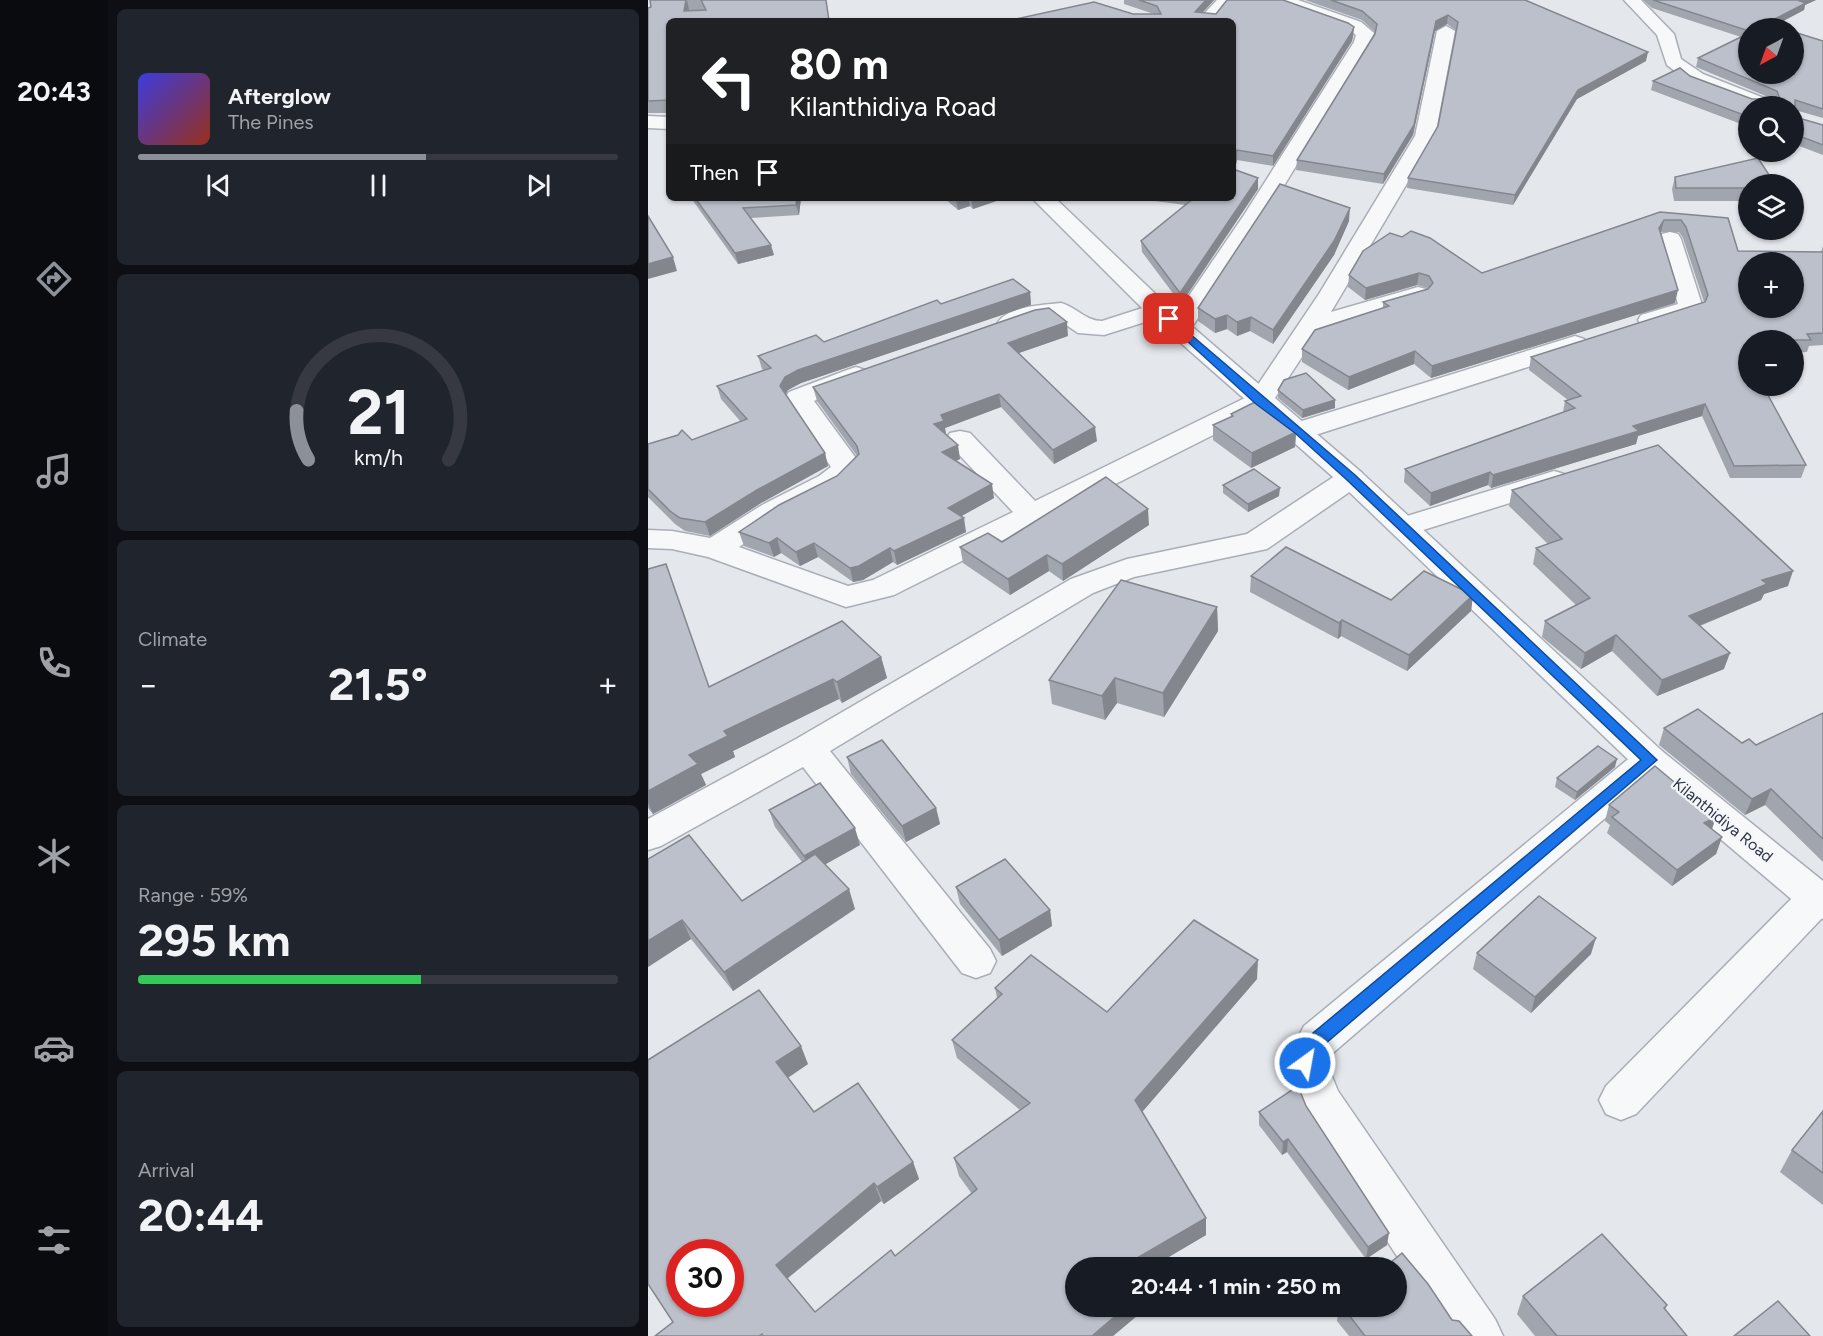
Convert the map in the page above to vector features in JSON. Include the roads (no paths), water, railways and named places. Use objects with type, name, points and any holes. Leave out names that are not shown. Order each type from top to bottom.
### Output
[{"type":"street","points":[[1209,18],[1226,0]]},
{"type":"street","points":[[988,329],[1032,314],[1061,310],[1087,328],[1104,328],[1169,319],[1256,215],[1363,42],[1365,33],[1355,26],[1282,0]]},
{"type":"street","points":[[1632,0],[1665,34],[1673,61],[1696,78],[1742,96]]},
{"type":"street","points":[[648,539],[672,540],[715,549],[846,597],[883,588],[1260,402],[1425,136],[1446,31]]},
{"type":"street","points":[[648,122],[666,123]]},
{"type":"street","name":"Kilanthidiya Road","points":[[1051,202],[1169,319],[1260,402],[1299,431],[1351,478],[1650,760],[1820,900]]},
{"type":"street","points":[[1299,431],[1691,308],[1670,239]]},
{"type":"street","points":[[1309,326],[1418,294]]},
{"type":"street","points":[[715,549],[772,511],[829,482],[846,469],[844,461],[798,398],[811,391],[877,368]]},
{"type":"street","points":[[960,439],[1031,514]]},
{"type":"street","points":[[1404,527],[1576,473]]},
{"type":"street","points":[[648,836],[808,748],[1082,586],[1127,569],[1256,542],[1351,478]]},
{"type":"street","points":[[808,748],[976,962]]},
{"type":"street","points":[[1478,1336],[1322,1104],[1305,1063],[1319,1039],[1650,760]]},
{"type":"street","points":[[1621,1100],[1820,900]]}]
